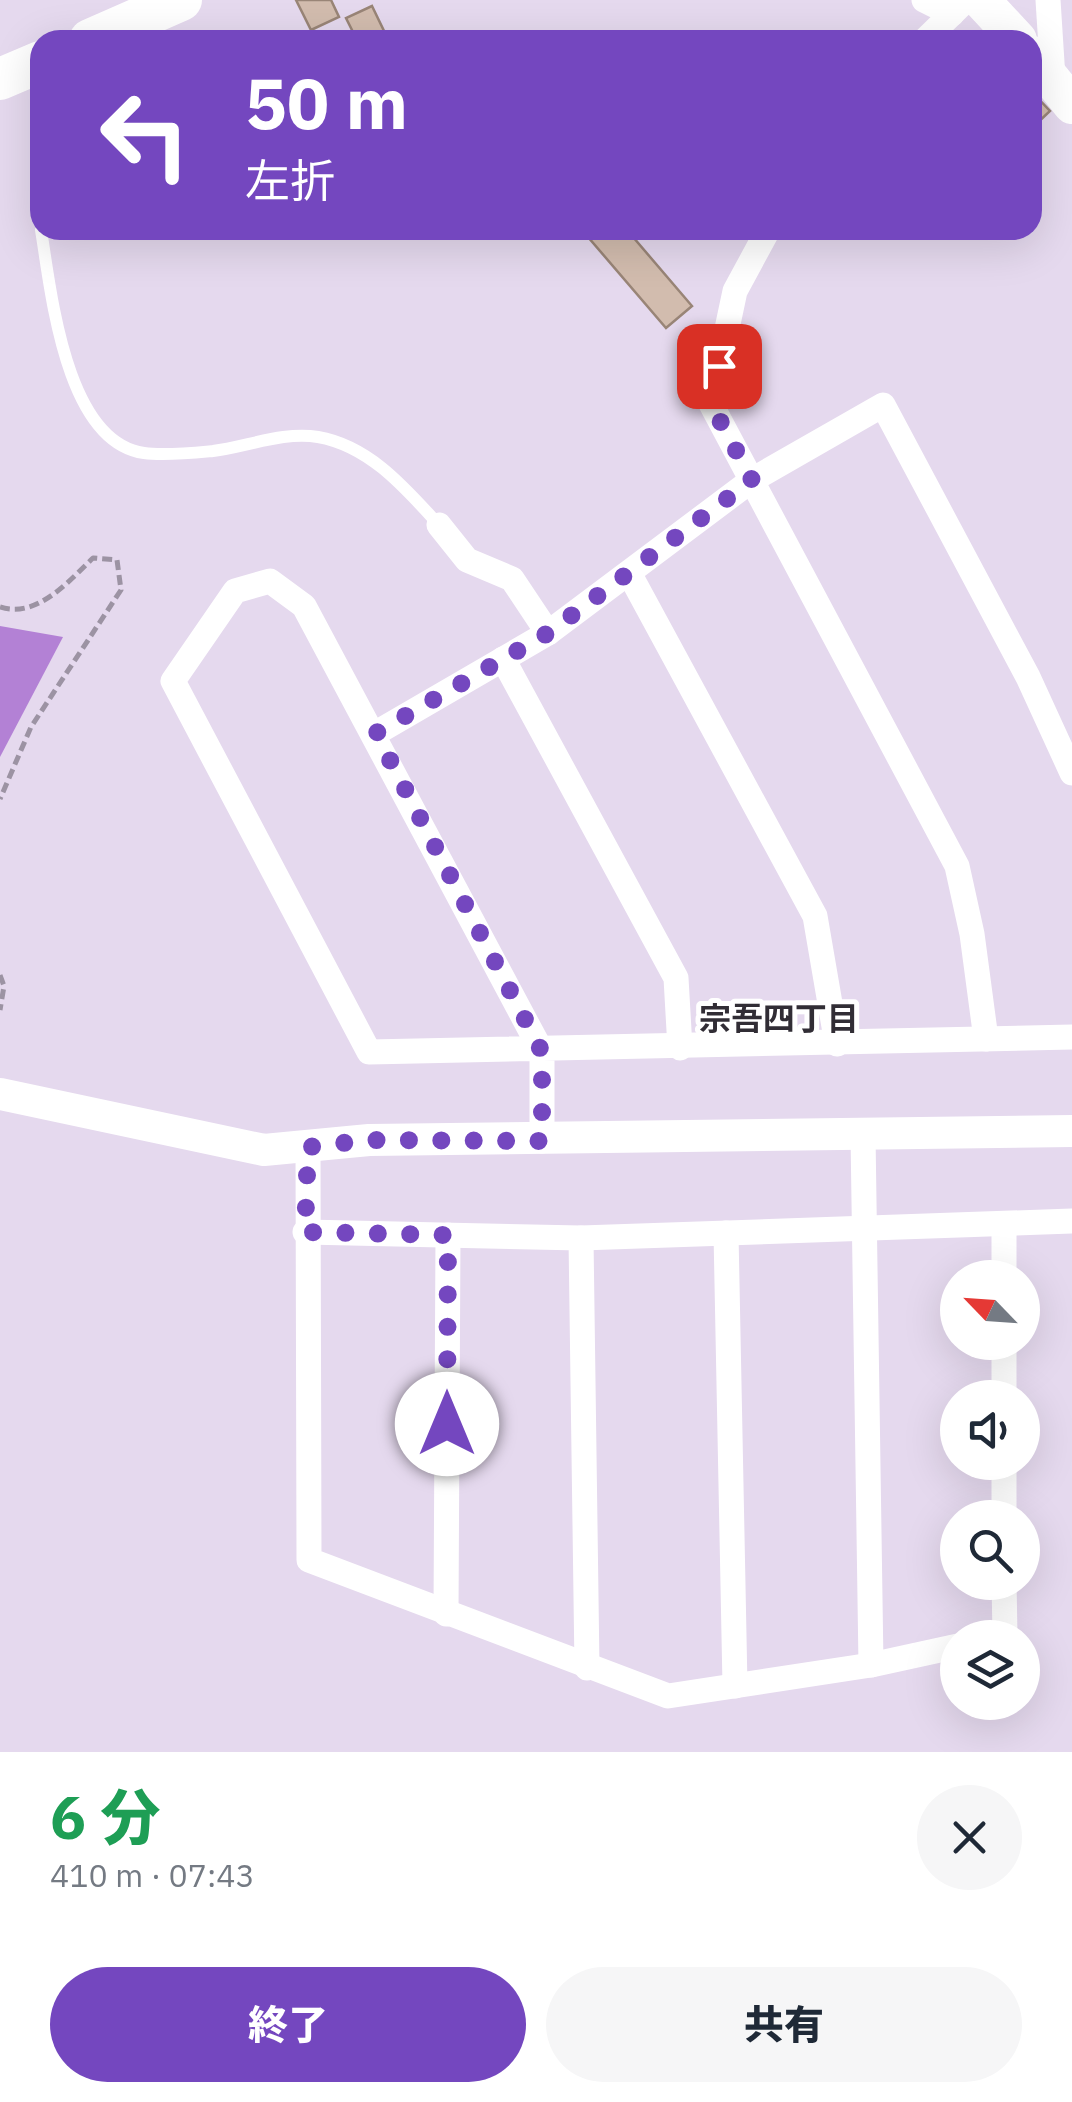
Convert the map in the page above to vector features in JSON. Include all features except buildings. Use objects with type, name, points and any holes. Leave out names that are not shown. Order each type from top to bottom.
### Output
[{"type":"highway","points":[[113,30],[181,0]]},
{"type":"main road","points":[[966,5],[1003,30]]},
{"type":"street","points":[[924,0],[966,5]]},
{"type":"street","points":[[1048,0],[1052,79]]},
{"type":"street","points":[[936,30],[966,5]]},
{"type":"street","points":[[762,240],[735,290],[711,404],[957,866],[972,934],[986,1039]]},
{"type":"street","points":[[376,733],[548,633],[752,480],[883,406],[1028,678],[1072,773]]},
{"type":"street","points":[[440,525],[467,560],[512,579],[548,633]]},
{"type":"street","points":[[629,573],[815,916],[837,1044]]},
{"type":"street","points":[[542,1141],[542,1052],[376,733],[304,606],[270,581],[235,591],[173,681],[369,1052],[542,1052],[1072,1038]]},
{"type":"street","points":[[503,659],[676,978],[680,1048]]},
{"type":"street","points":[[0,1094],[264,1150],[369,1140],[542,1141],[1072,1131]]},
{"type":"street","points":[[863,1135],[871,1666]]},
{"type":"street","points":[[308,1147],[305,1232],[309,1560],[668,1696],[871,1666],[940,1650]]},
{"type":"street","points":[[305,1232],[581,1238],[1072,1221]]},
{"type":"street","points":[[1004,1224],[1004,1260]]},
{"type":"street","points":[[726,1233],[735,1686]]},
{"type":"street","points":[[446,1614],[448,1235]]},
{"type":"street","points":[[581,1238],[587,1668]]},
{"type":"lane","points":[[43,240],[70,372],[94,421],[111,436],[145,454],[209,451],[303,435],[321,437],[368,457],[400,482],[440,525]]},
{"type":"path","points":[[0,606],[9,610],[50,599],[92,558],[117,560],[121,590],[31,727],[0,799]]},
{"type":"path","points":[[0,975],[4,986],[0,1010]]},
{"type":"shaded area","points":[[0,626],[63,637],[0,757]]},
{"type":"district","name":"宗吾四丁目","points":[[779,1018]]},
{"type":"route","points":[[447,1424],[448,1235],[305,1232],[308,1147],[369,1140],[542,1141],[542,1052],[376,733],[548,633],[752,480],[720,428],[711,404],[719,366]]}]
